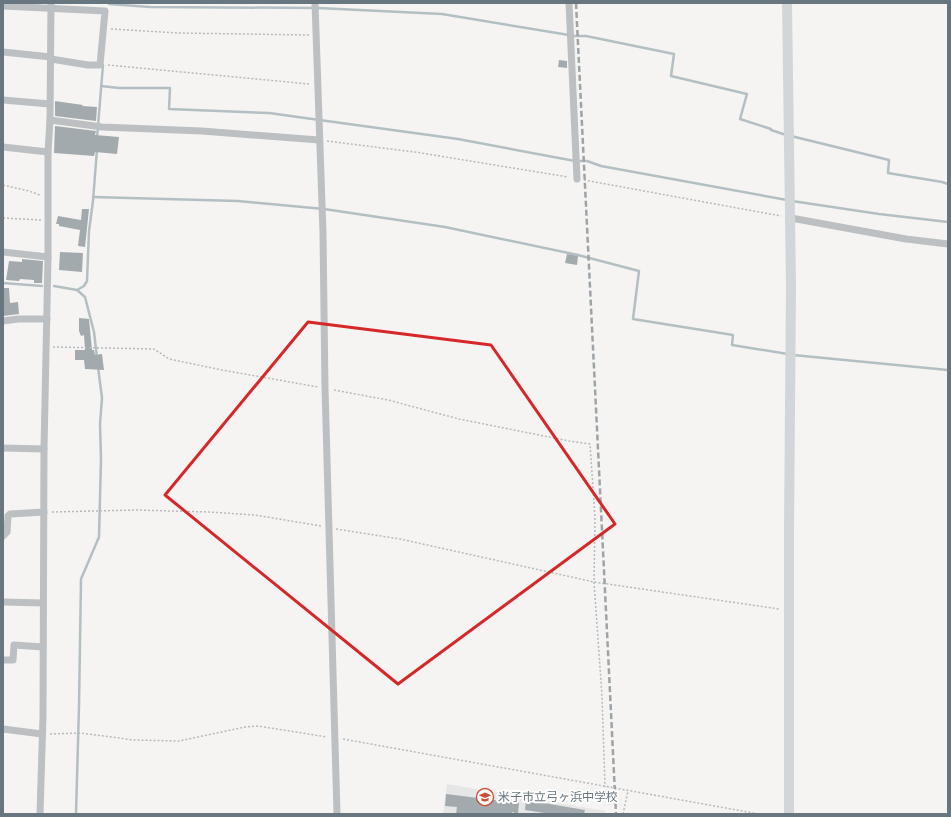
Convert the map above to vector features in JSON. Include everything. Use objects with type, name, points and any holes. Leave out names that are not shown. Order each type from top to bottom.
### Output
[{"type":"street","points":[[315,3],[323,232],[325,388],[337,814]]},
{"type":"street","points":[[569,3],[577,179]]},
{"type":"street","points":[[787,3],[791,218],[789,814]]},
{"type":"street","points":[[3,6],[51,6],[105,11],[100,65],[88,65],[3,52]]},
{"type":"street","points":[[40,814],[51,6]]},
{"type":"street","points":[[3,100],[50,104]]},
{"type":"street","points":[[50,120],[109,127],[319,140]]},
{"type":"street","points":[[3,147],[48,152]]},
{"type":"street","points":[[791,218],[906,239],[948,244]]},
{"type":"street","points":[[3,252],[48,257]]},
{"type":"street","points":[[3,321],[47,319]]},
{"type":"street","points":[[3,448],[44,449]]},
{"type":"street","points":[[3,536],[7,532],[8,516],[10,514],[44,512]]},
{"type":"street","points":[[3,602],[43,603]]},
{"type":"street","points":[[3,660],[13,660],[14,645],[43,647]]},
{"type":"street","points":[[3,729],[42,734]]},
{"type":"path","points":[[103,28],[178,33],[316,35]]},
{"type":"path","points":[[100,65],[317,84]]},
{"type":"path","points":[[319,140],[415,152],[577,179],[791,218]]},
{"type":"path","points":[[3,185],[29,191],[48,198]]},
{"type":"path","points":[[3,218],[48,220]]},
{"type":"path","points":[[46,346],[154,349],[169,359],[388,400],[459,419],[590,444],[595,518],[594,582],[602,696],[605,787]]},
{"type":"path","points":[[44,512],[136,510],[255,515],[400,539],[594,582],[789,611]]},
{"type":"path","points":[[42,734],[81,733],[134,740],[179,741],[245,727],[258,726],[336,738],[759,814]]},
{"type":"path","points":[[623,814],[628,791]]},
{"type":"highlighted area","points":[[308,322],[491,345],[615,524],[398,684],[165,495]]},
{"type":"shaded area","name":"米子市立弓ヶ浜中学校","points":[[447,784],[605,811],[605,814],[443,814]]},
{"type":"building","points":[[559,60],[567,61],[567,68],[558,67]]},
{"type":"building","points":[[55,101],[97,107],[96,121],[55,116]]},
{"type":"building","points":[[55,126],[96,131],[95,135],[119,137],[117,154],[95,152],[94,156],[54,153]]},
{"type":"building","points":[[82,209],[89,209],[85,247],[78,246],[80,230],[59,226],[59,224],[56,224],[58,216],[81,220]]},
{"type":"building","points":[[60,252],[83,253],[82,272],[59,270]]},
{"type":"building","points":[[567,254],[578,256],[577,265],[565,263]]},
{"type":"building","points":[[22,259],[43,261],[42,283],[34,283],[34,280],[6,280],[9,261],[22,262]]},
{"type":"building","points":[[3,288],[9,288],[10,303],[18,302],[19,314],[3,316]]},
{"type":"building","points":[[79,318],[89,319],[92,350],[94,350],[95,355],[102,354],[104,370],[85,369],[84,360],[75,360],[75,350],[85,350],[84,335],[81,336],[79,331]]},
{"type":"building","points":[[446,794],[519,803],[518,814],[512,812],[512,814],[456,814],[457,807],[445,806]]},
{"type":"building","points":[[526,800],[585,810],[584,814],[551,814],[525,810]]},
{"type":"waterway","points":[[109,4],[150,7],[318,8],[442,14],[575,36],[586,36],[674,54],[671,76],[747,94],[740,119],[786,135]]},
{"type":"waterway","points":[[97,138],[103,65]]},
{"type":"waterway","points":[[101,86],[119,88],[170,88],[169,109],[269,113],[458,139],[575,161],[587,161],[601,166],[787,200]]},
{"type":"waterway","points":[[791,136],[889,160],[888,173],[948,184]]},
{"type":"waterway","points":[[77,290],[84,286],[87,281],[89,231],[97,149]]},
{"type":"waterway","points":[[93,197],[238,201],[324,209],[445,227],[578,255],[639,271],[633,319],[733,335],[732,345],[788,354]]},
{"type":"waterway","points":[[792,201],[879,214],[948,222]]},
{"type":"waterway","points":[[3,283],[42,286]]},
{"type":"waterway","points":[[54,286],[77,290],[85,297],[94,332],[97,358]]},
{"type":"waterway","points":[[793,355],[948,370]]},
{"type":"waterway","points":[[76,814],[81,579],[99,537],[101,459],[100,424],[102,398],[98,367]]},
{"type":"railway","points":[[576,3],[616,814]]},
{"type":"place","name":"米子市立弓ヶ浜中学校","points":[[485,797]]}]
